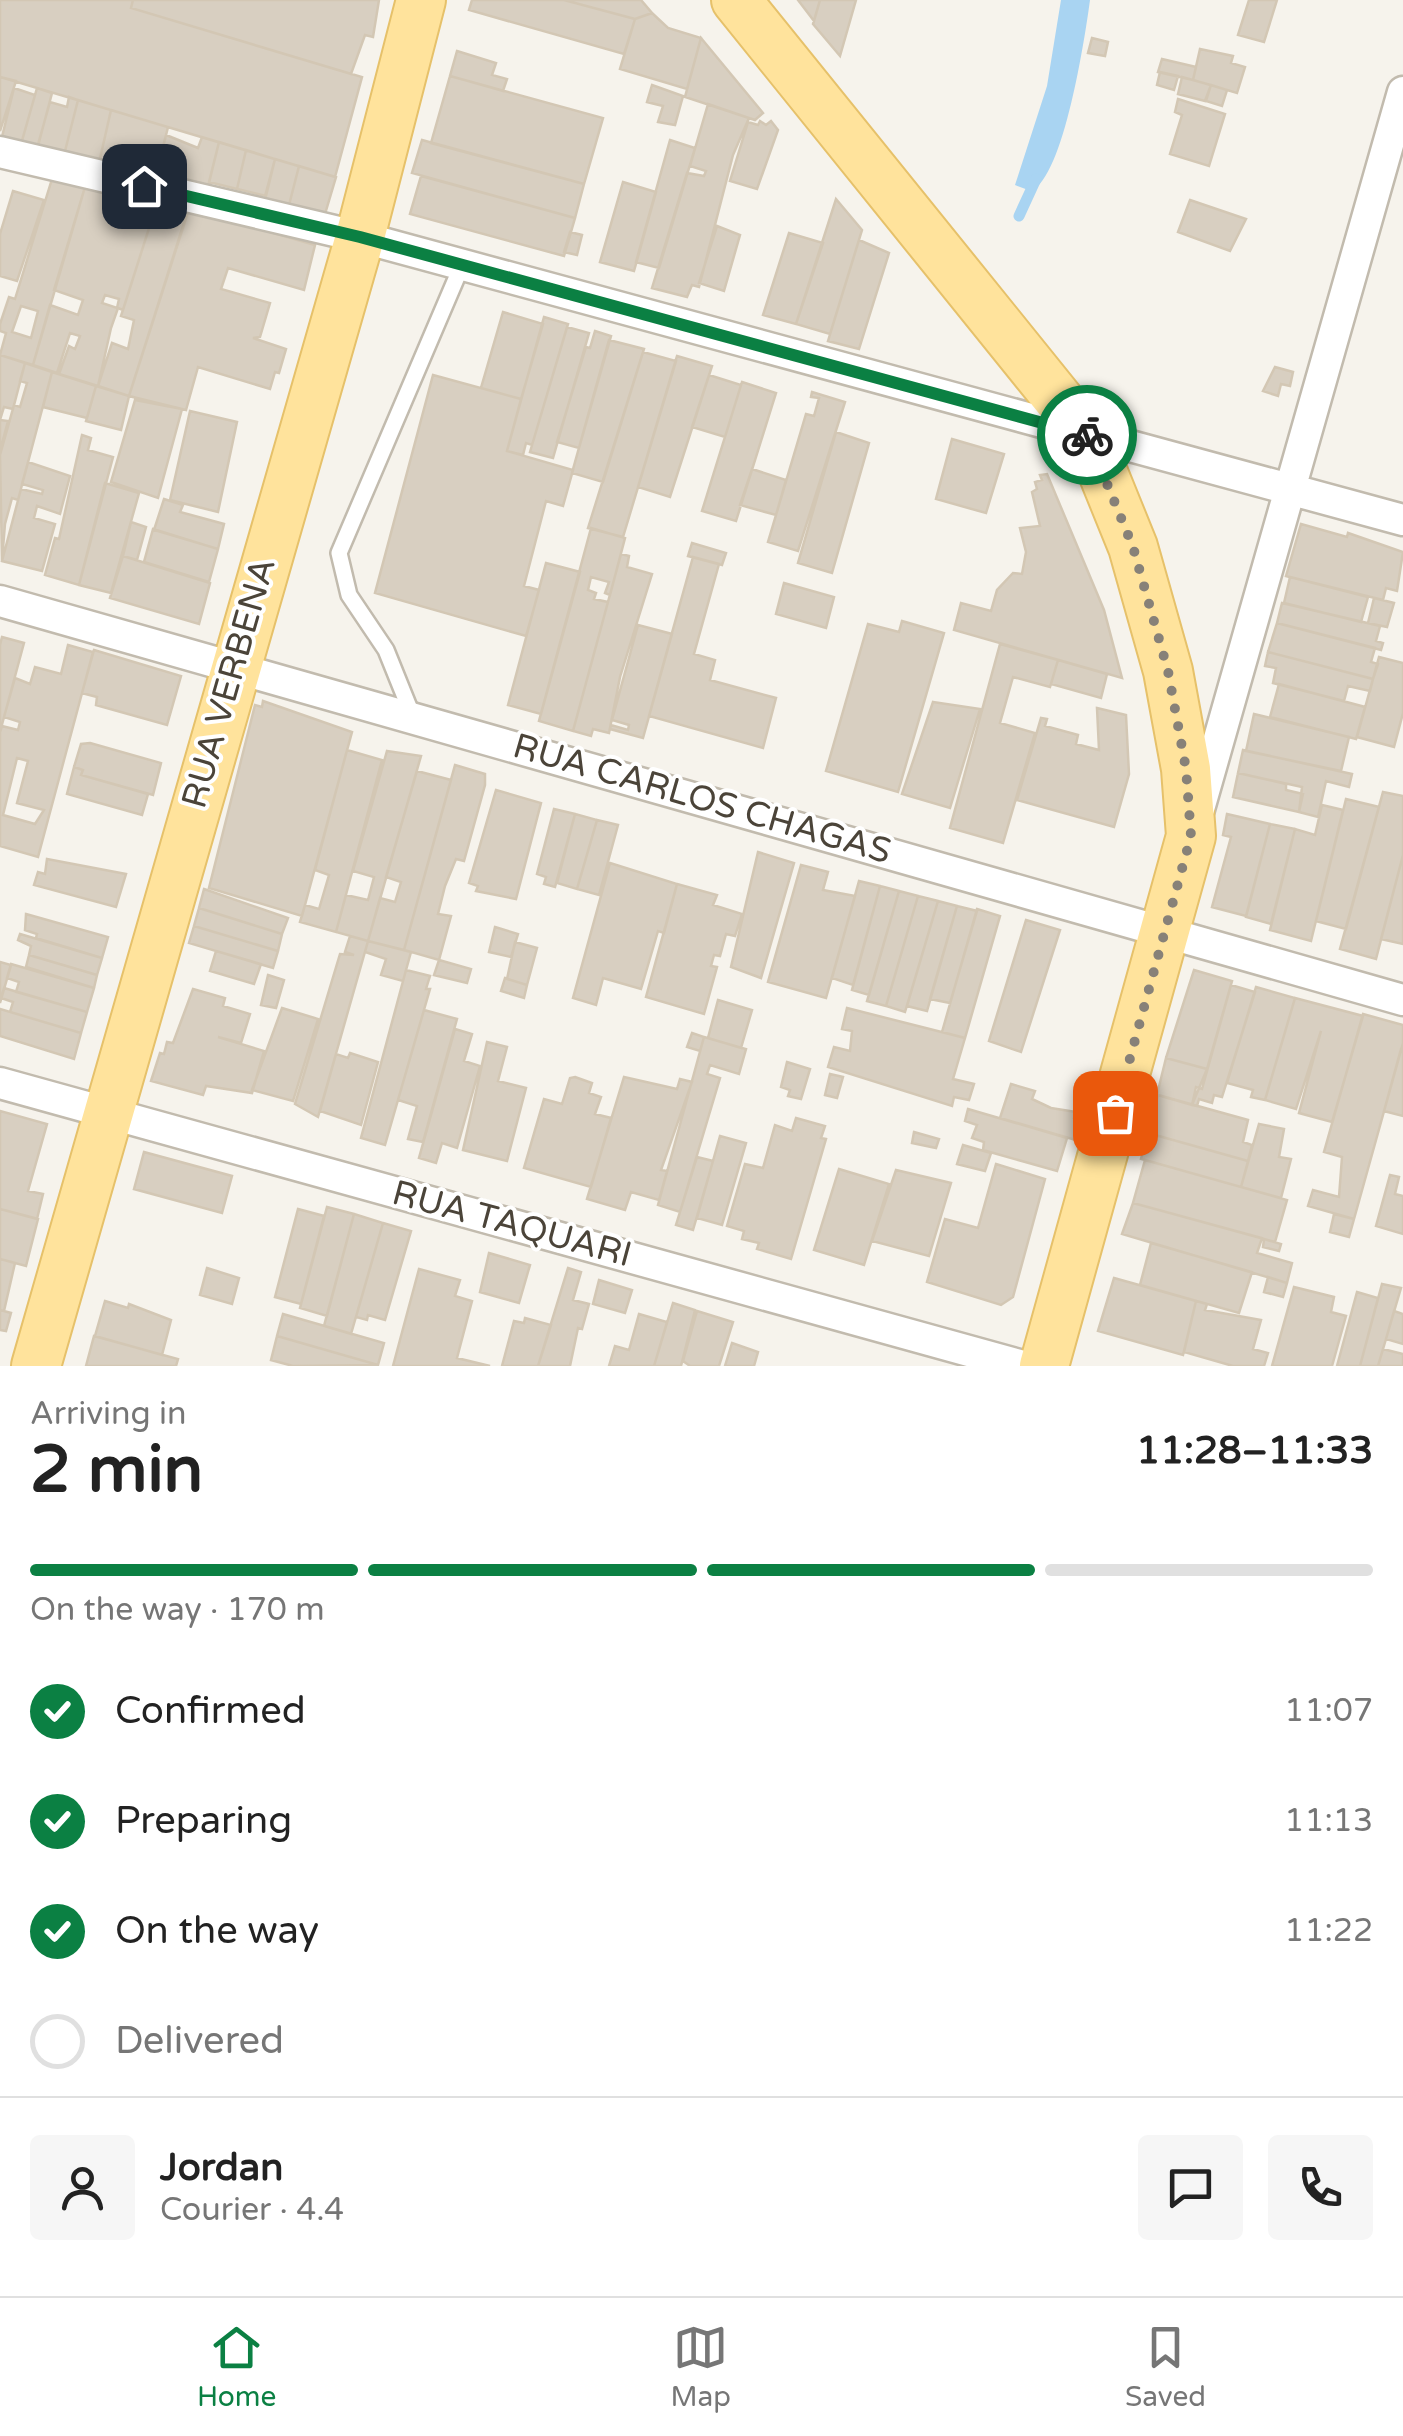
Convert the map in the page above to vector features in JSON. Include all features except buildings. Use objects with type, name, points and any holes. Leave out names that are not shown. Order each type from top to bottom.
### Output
[{"type":"main road","name":"RUA VERBENA","points":[[36,1366],[360,237],[422,0]]},
{"type":"main road","points":[[736,0],[1088,436],[1133,547],[1168,671],[1186,769],[1191,836],[1044,1366]]},
{"type":"street","points":[[1191,836],[1286,491],[1403,92]]},
{"type":"street","points":[[0,152],[360,237],[1403,520]]},
{"type":"street","name":"RUA CARLOS CHAGAS","points":[[0,601],[1403,1000]]},
{"type":"street","name":"RUA TAQUARI","points":[[0,1083],[1023,1366]]},
{"type":"lane","points":[[413,717],[386,650],[349,595],[339,552],[462,266]]},
{"type":"water","points":[[1061,0],[1090,0],[1063,134],[1043,180],[1031,191],[1015,185],[1047,86]]},
{"type":"waterway","points":[[1019,216],[1036,179]]},
{"type":"way so far","points":[[1087,435],[1133,547],[1168,671],[1186,769],[1191,836],[1115,1113]]},
{"type":"route","points":[[144,186],[360,237],[1087,435]]}]
